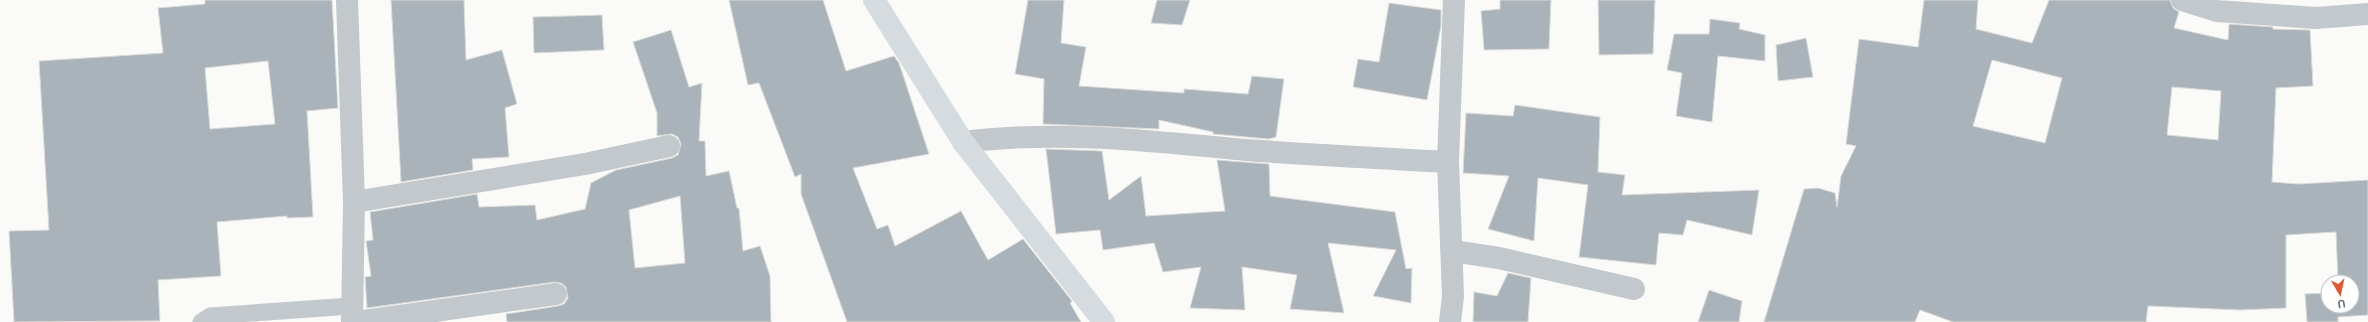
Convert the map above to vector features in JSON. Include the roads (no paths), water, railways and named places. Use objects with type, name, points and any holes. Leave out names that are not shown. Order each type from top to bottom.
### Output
[{"type":"street","points":[[348,0],[354,202],[353,317],[556,294]]},
{"type":"street","points":[[874,0],[963,142],[1104,322]]},
{"type":"street","points":[[1450,322],[1453,296],[1448,162],[1454,0]]},
{"type":"street","points":[[2182,0],[2217,11],[2316,18],[2368,14]]},
{"type":"street","points":[[963,142],[1006,136],[1116,138],[1268,151],[1448,162]]},
{"type":"street","points":[[354,202],[585,164],[669,146]]},
{"type":"street","points":[[1452,251],[1499,258],[1634,289]]},
{"type":"lane","points":[[201,322],[210,316],[353,317]]}]
